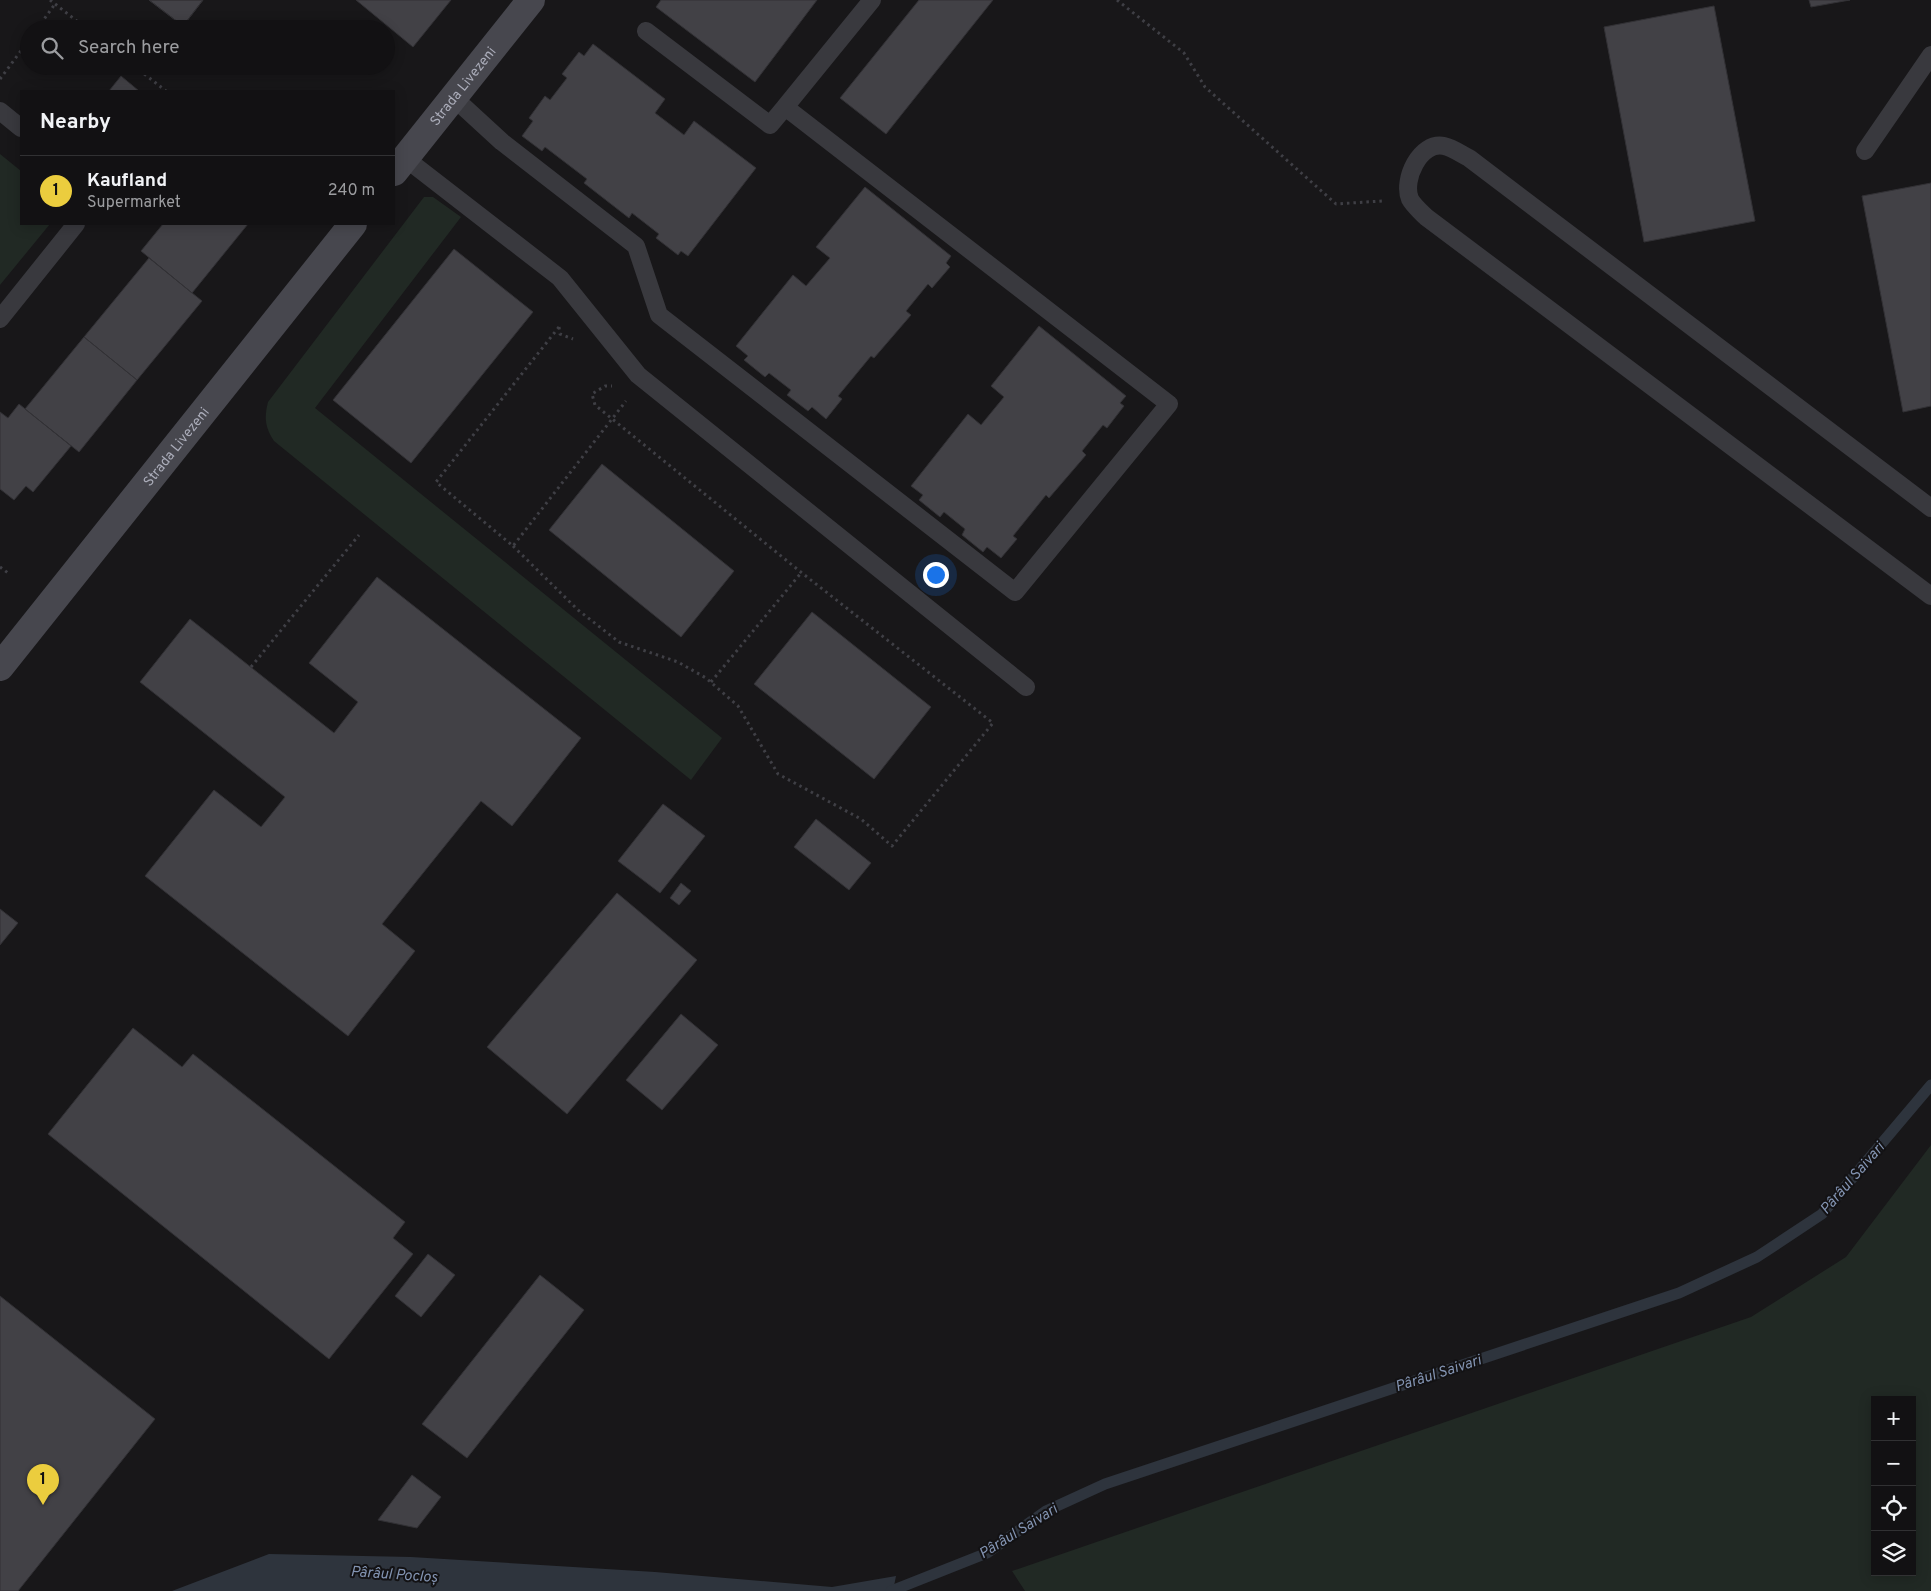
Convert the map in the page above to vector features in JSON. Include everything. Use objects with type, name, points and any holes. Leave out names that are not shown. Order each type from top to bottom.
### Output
[{"type":"main road","name":"Strada Livezeni","points":[[399,165],[531,0]]},
{"type":"main road","name":"Strada Livezeni","points":[[0,667],[351,225]]},
{"type":"lane","points":[[646,31],[770,125],[872,0]]},
{"type":"lane","points":[[1865,152],[1931,55]]},
{"type":"lane","points":[[453,97],[502,142],[636,246],[659,315],[1015,592],[1168,404],[785,107]]},
{"type":"lane","points":[[0,112],[20,127]]},
{"type":"lane","points":[[1931,508],[1469,158],[1443,146],[1428,148],[1414,162],[1409,184],[1410,199],[1426,216],[1931,596]]},
{"type":"lane","points":[[399,165],[560,278],[638,375],[1026,686]]},
{"type":"lane","points":[[0,319],[75,225]]},
{"type":"path","points":[[50,0],[76,20]]},
{"type":"path","points":[[1117,0],[1184,53],[1205,87],[1336,204],[1410,199]]},
{"type":"path","points":[[44,20],[56,4]]},
{"type":"path","points":[[0,79],[20,52]]},
{"type":"path","points":[[146,75],[165,90]]},
{"type":"path","points":[[559,326],[436,482],[513,546],[578,610],[619,642],[678,662],[710,682],[738,706],[778,774],[861,819],[892,846],[993,724],[802,573],[595,405],[592,394],[605,386],[618,386]]},
{"type":"path","points":[[513,546],[629,397]]},
{"type":"path","points":[[251,667],[359,535]]},
{"type":"path","points":[[0,567],[8,574]]},
{"type":"path","points":[[710,682],[802,573]]},
{"type":"shaded area","points":[[0,154],[20,170],[20,225],[49,225],[0,285]]},
{"type":"shaded area","points":[[424,197],[433,197],[461,217],[315,408],[722,738],[691,780],[274,441],[267,427],[266,413],[268,402]]},
{"type":"shaded area","points":[[1931,1145],[1931,1591],[1025,1591],[1012,1571],[1751,1317],[1846,1257]]},
{"type":"water","name":"Pârâul Pocloș","points":[[269,1554],[411,1557],[655,1572],[832,1587],[896,1576],[893,1591],[172,1591]]},
{"type":"building","points":[[149,0],[203,0],[188,20],[175,20]]},
{"type":"building","points":[[149,0],[203,0],[188,20],[175,20]]},
{"type":"building","points":[[356,0],[451,0],[413,47],[395,32],[395,20],[380,20]]},
{"type":"building","points":[[661,0],[817,0],[755,82],[656,7]]},
{"type":"building","points":[[919,0],[993,0],[886,134],[840,98]]},
{"type":"building","points":[[1809,0],[1850,0],[1811,7]]},
{"type":"building","points":[[1714,6],[1755,221],[1644,242],[1604,27]]},
{"type":"building","points":[[593,44],[665,99],[655,113],[684,135],[694,121],[756,168],[688,256],[681,251],[678,255],[656,238],[659,234],[632,213],[629,218],[584,183],[587,179],[545,147],[542,151],[522,136],[533,121],[529,118],[545,96],[550,100],[567,78],[562,74],[579,52],[584,56]]},
{"type":"building","points":[[121,76],[138,90],[110,90]]},
{"type":"building","points":[[1931,183],[1931,406],[1903,412],[1862,196]]},
{"type":"building","points":[[865,187],[951,256],[946,263],[950,267],[932,288],[928,284],[906,311],[911,315],[874,358],[871,356],[838,396],[842,399],[826,419],[812,407],[808,411],[787,395],[791,390],[769,373],[765,377],[744,360],[748,356],[736,346],[793,275],[806,286],[830,258],[816,247]]},
{"type":"building","points":[[162,225],[247,225],[192,293],[141,251]]},
{"type":"building","points":[[454,249],[533,312],[411,463],[333,400]]},
{"type":"building","points":[[149,258],[202,301],[137,380],[84,337]]},
{"type":"building","points":[[1039,326],[1126,396],[1120,403],[1124,406],[1107,428],[1103,425],[1082,451],[1086,455],[1049,498],[1046,495],[1013,536],[1017,539],[1001,558],[987,547],[983,552],[962,535],[965,529],[944,512],[940,517],[919,500],[923,495],[911,486],[968,414],[981,425],[1004,397],[991,386]]},
{"type":"building","points":[[84,337],[137,380],[79,452],[25,409]]},
{"type":"building","points":[[19,404],[71,446],[33,492],[26,486],[14,500],[0,489],[0,412],[8,418]]},
{"type":"building","points":[[602,464],[734,571],[681,637],[549,530]]},
{"type":"building","points":[[377,577],[581,738],[512,826],[481,801],[382,924],[415,951],[348,1036],[145,876],[214,790],[261,827],[285,797],[140,682],[190,619],[334,733],[358,702],[309,663]]},
{"type":"building","points":[[812,612],[931,707],[874,779],[754,684]]},
{"type":"building","points":[[663,804],[705,836],[660,893],[618,861]]},
{"type":"building","points":[[816,819],[871,863],[849,890],[794,847]]},
{"type":"building","points":[[681,883],[691,891],[679,905],[670,898]]},
{"type":"building","points":[[617,893],[697,960],[567,1114],[487,1047]]},
{"type":"building","points":[[0,909],[18,923],[0,945]]},
{"type":"building","points":[[681,1014],[718,1045],[662,1110],[626,1080]]},
{"type":"building","points":[[133,1028],[182,1067],[193,1054],[405,1222],[393,1238],[413,1254],[329,1359],[48,1134]]},
{"type":"building","points":[[428,1254],[455,1275],[421,1317],[395,1296]]},
{"type":"building","points":[[540,1275],[584,1310],[467,1458],[422,1424]]},
{"type":"building","points":[[0,1296],[155,1419],[18,1591],[0,1591]]},
{"type":"building","points":[[412,1475],[441,1497],[417,1528],[378,1520]]},
{"type":"waterway","name":"Pârâul Saivari","points":[[891,1591],[987,1553],[1046,1511],[1105,1484],[1679,1293],[1757,1257],[1822,1214],[1931,1085]]},
{"type":"place","name":"Kaufland","points":[[43,1505]]}]
